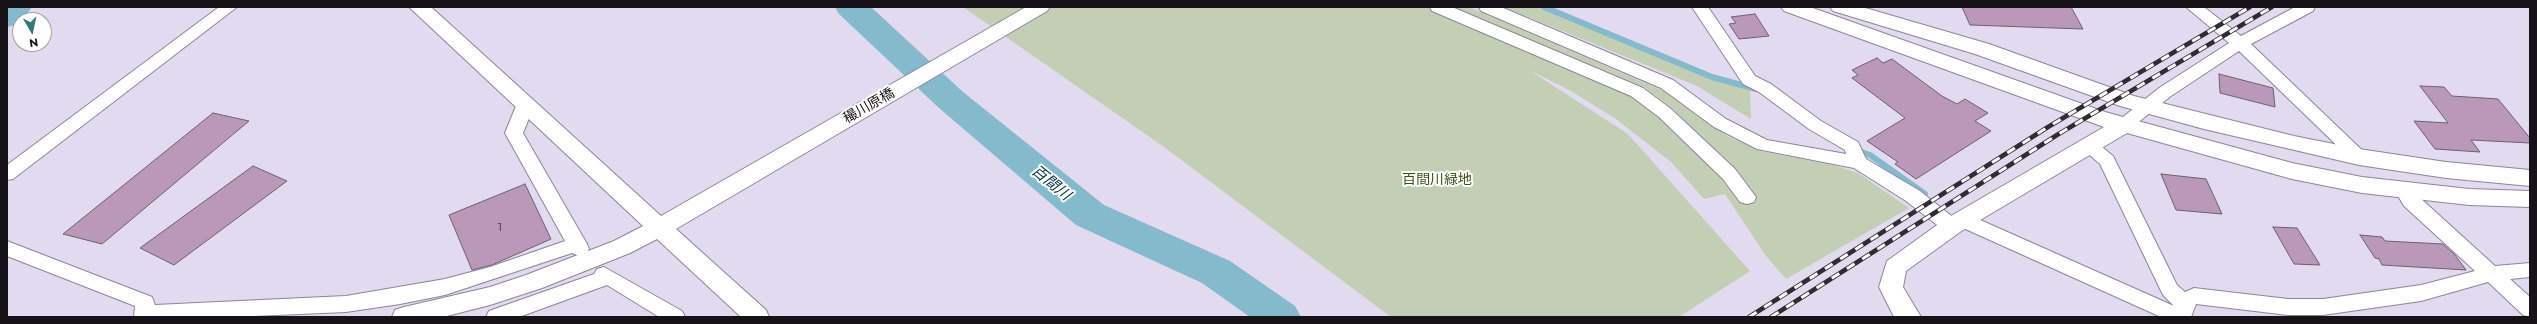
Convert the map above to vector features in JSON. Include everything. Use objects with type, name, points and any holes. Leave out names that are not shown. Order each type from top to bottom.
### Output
[{"type":"street","points":[[7,174],[229,7]]},
{"type":"street","points":[[419,7],[525,106],[757,317]]},
{"type":"street","name":"穝川原橋","points":[[404,317],[490,296],[534,282],[622,247],[699,206],[1040,7]]},
{"type":"street","points":[[1438,7],[1604,76],[1637,92],[1665,113],[1724,169],[1747,197]]},
{"type":"street","points":[[1487,7],[1667,84],[1720,123],[1763,145],[1855,154]]},
{"type":"street","points":[[1700,7],[1749,80],[1765,88],[1796,113],[1913,196],[1957,223],[2182,312]]},
{"type":"street","points":[[1791,7],[2066,107],[2124,125],[2292,171],[2362,185],[2469,197],[2530,199]]},
{"type":"street","points":[[1840,7],[1982,49],[2147,106],[2294,144],[2359,157],[2446,170],[2530,178]]},
{"type":"street","points":[[2194,7],[2240,44],[2359,157]]},
{"type":"street","points":[[1909,317],[1902,310],[1891,287],[1895,267],[1957,223],[2124,125],[2147,106],[2240,44],[2307,7]]},
{"type":"street","points":[[7,248],[145,302],[145,315],[339,305],[400,296],[480,277],[578,246],[514,133],[525,106]]},
{"type":"street","points":[[2089,145],[2107,160],[2182,312]]},
{"type":"street","points":[[2403,189],[2411,201],[2530,309]]},
{"type":"street","points":[[2182,312],[2188,298],[2194,296],[2288,307],[2323,307],[2421,293],[2491,274],[2530,270]]},
{"type":"street","points":[[496,317],[550,300],[606,275],[675,317]]},
{"type":"green space","name":"百間川緑地","points":[[963,7],[1430,7],[1634,95],[1659,115],[1724,176],[1742,201],[1756,197],[1733,168],[1673,109],[1644,87],[1453,7],[1469,7],[1664,91],[1727,136],[1760,151],[1833,165],[1858,173],[1909,208],[1786,279],[1766,256],[1725,194],[1704,199],[1671,162],[1616,119],[1571,91],[1529,70],[1628,134],[1750,271],[1679,317],[1391,317],[1164,147]]},
{"type":"green space","points":[[1504,7],[1537,7],[1698,73],[1750,89],[1751,119],[1697,86]]},
{"type":"water","points":[[838,7],[871,7],[870,13],[882,27],[864,31]]},
{"type":"building","points":[[1962,7],[2071,7],[2083,29],[1970,25]]},
{"type":"building","points":[[1755,14],[1769,36],[1739,39],[1729,24],[1736,23],[1731,17]]},
{"type":"building","points":[[1877,58],[1883,63],[1892,59],[1942,96],[1957,104],[1965,99],[1988,113],[1975,121],[1991,131],[1916,179],[1895,164],[1898,162],[1867,141],[1905,118],[1852,78],[1858,75],[1852,70]]},
{"type":"building","points":[[2219,74],[2273,88],[2275,107],[2220,93]]},
{"type":"building","points":[[2420,86],[2444,87],[2452,96],[2498,99],[2530,138],[2530,143],[2471,140],[2480,152],[2435,149],[2414,121],[2448,123]]},
{"type":"building","points":[[213,113],[249,121],[102,244],[63,234]]},
{"type":"building","points":[[253,166],[287,181],[174,265],[140,248]]},
{"type":"building","points":[[2161,174],[2206,179],[2222,214],[2176,210]]},
{"type":"building","points":[[525,184],[551,239],[492,265],[472,270],[449,215]]},
{"type":"building","points":[[2273,227],[2297,228],[2320,265],[2294,264]]},
{"type":"building","points":[[2360,235],[2382,237],[2385,241],[2443,244],[2455,255],[2466,270],[2382,265],[2379,259],[2375,258]]},
{"type":"waterway","points":[[7,17],[16,7]]},
{"type":"waterway","name":"百間川","points":[[851,7],[951,100],[1090,215],[1216,272],[1280,317]]},
{"type":"waterway","points":[[1544,7],[1712,77],[1756,89]]},
{"type":"waterway","points":[[1856,150],[1870,155],[1925,194]]},
{"type":"railway","points":[[1749,317],[2048,127],[2250,7]]},
{"type":"railway","points":[[1771,317],[2057,135],[2272,7]]}]
